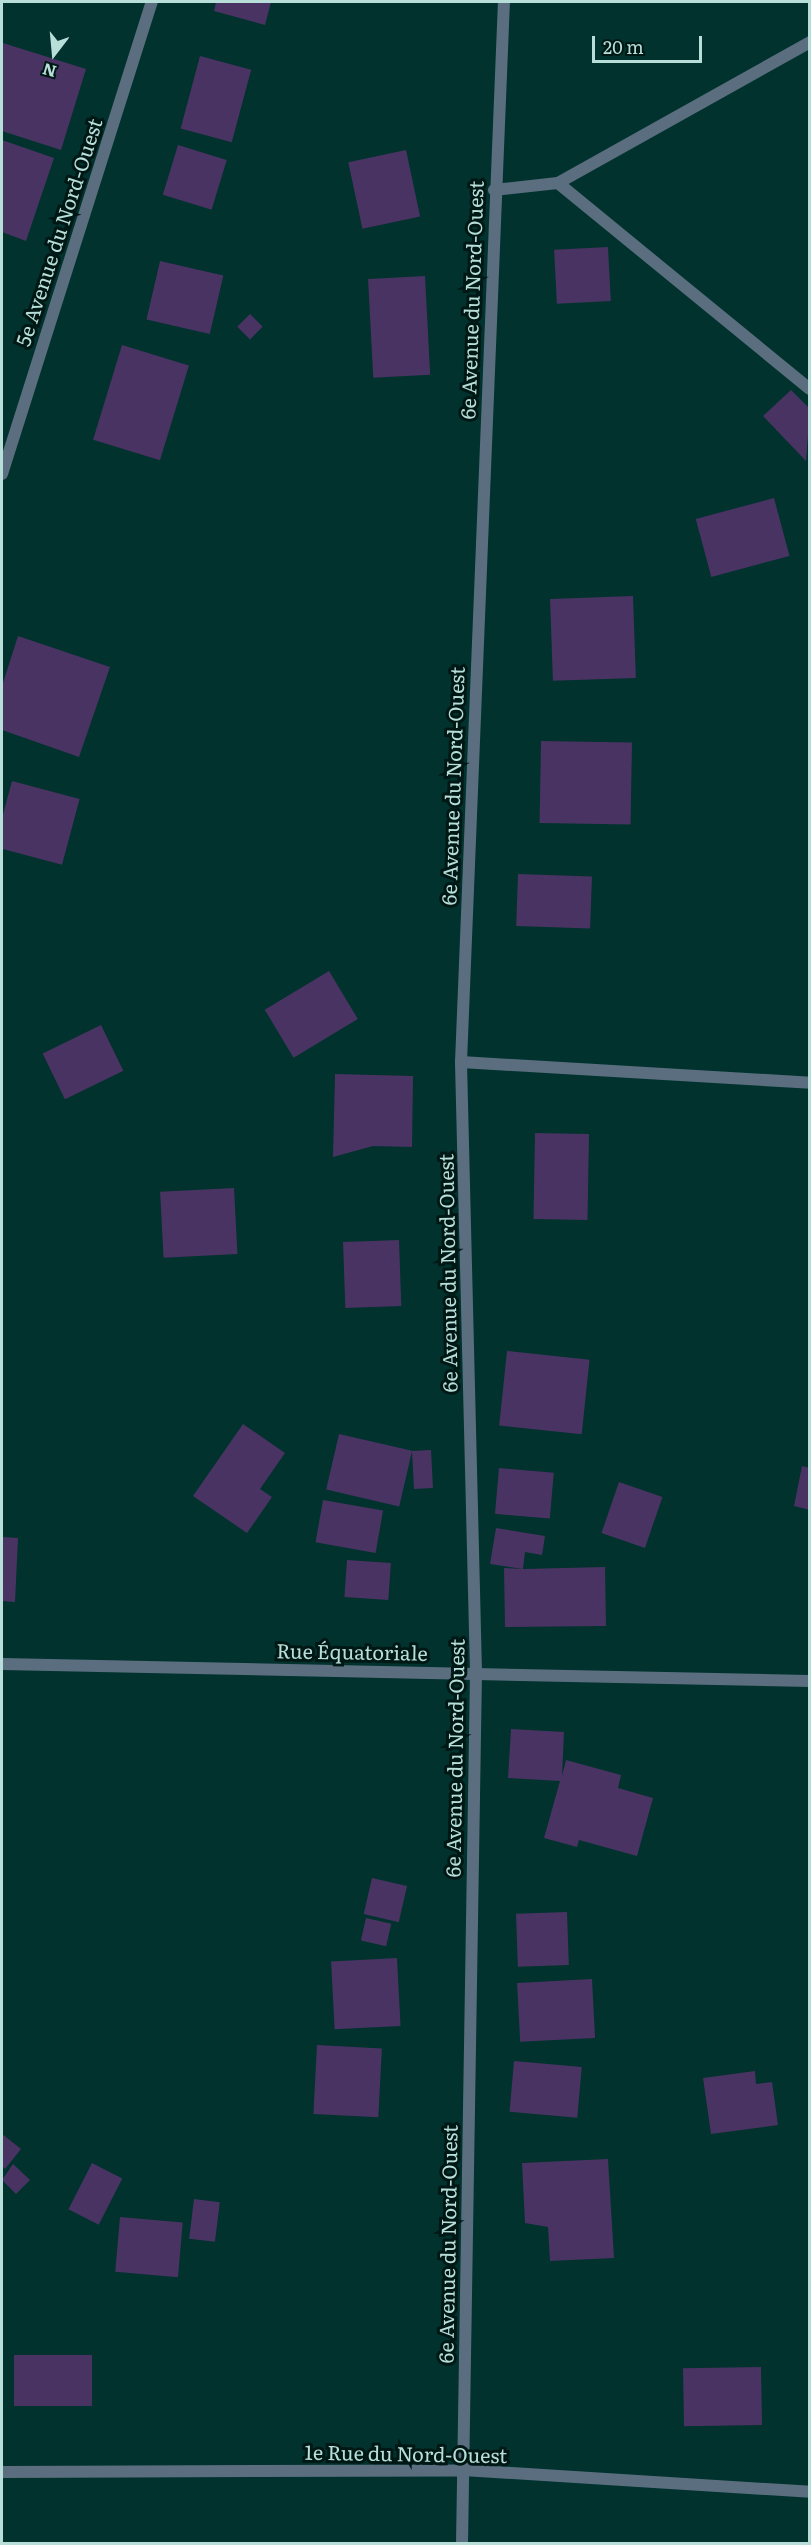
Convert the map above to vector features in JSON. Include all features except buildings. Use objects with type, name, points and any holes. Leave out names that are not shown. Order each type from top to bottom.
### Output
[{"type":"street","name":"5e Avenue du Nord-Ouest","points":[[2,474],[152,2]]},
{"type":"street","name":"6e Avenue du Nord-Ouest","points":[[462,2544],[476,1672],[462,1062],[494,190],[504,2]]},
{"type":"street","points":[[494,190],[558,183],[810,42]]},
{"type":"street","points":[[558,183],[810,389]]},
{"type":"street","points":[[462,1062],[810,1083]]},
{"type":"street","name":"Rue Équatoriale","points":[[2,1664],[476,1672],[810,1681]]},
{"type":"street","name":"1e Rue du Nord-Ouest","points":[[2,2472],[463,2470],[810,2492]]}]
